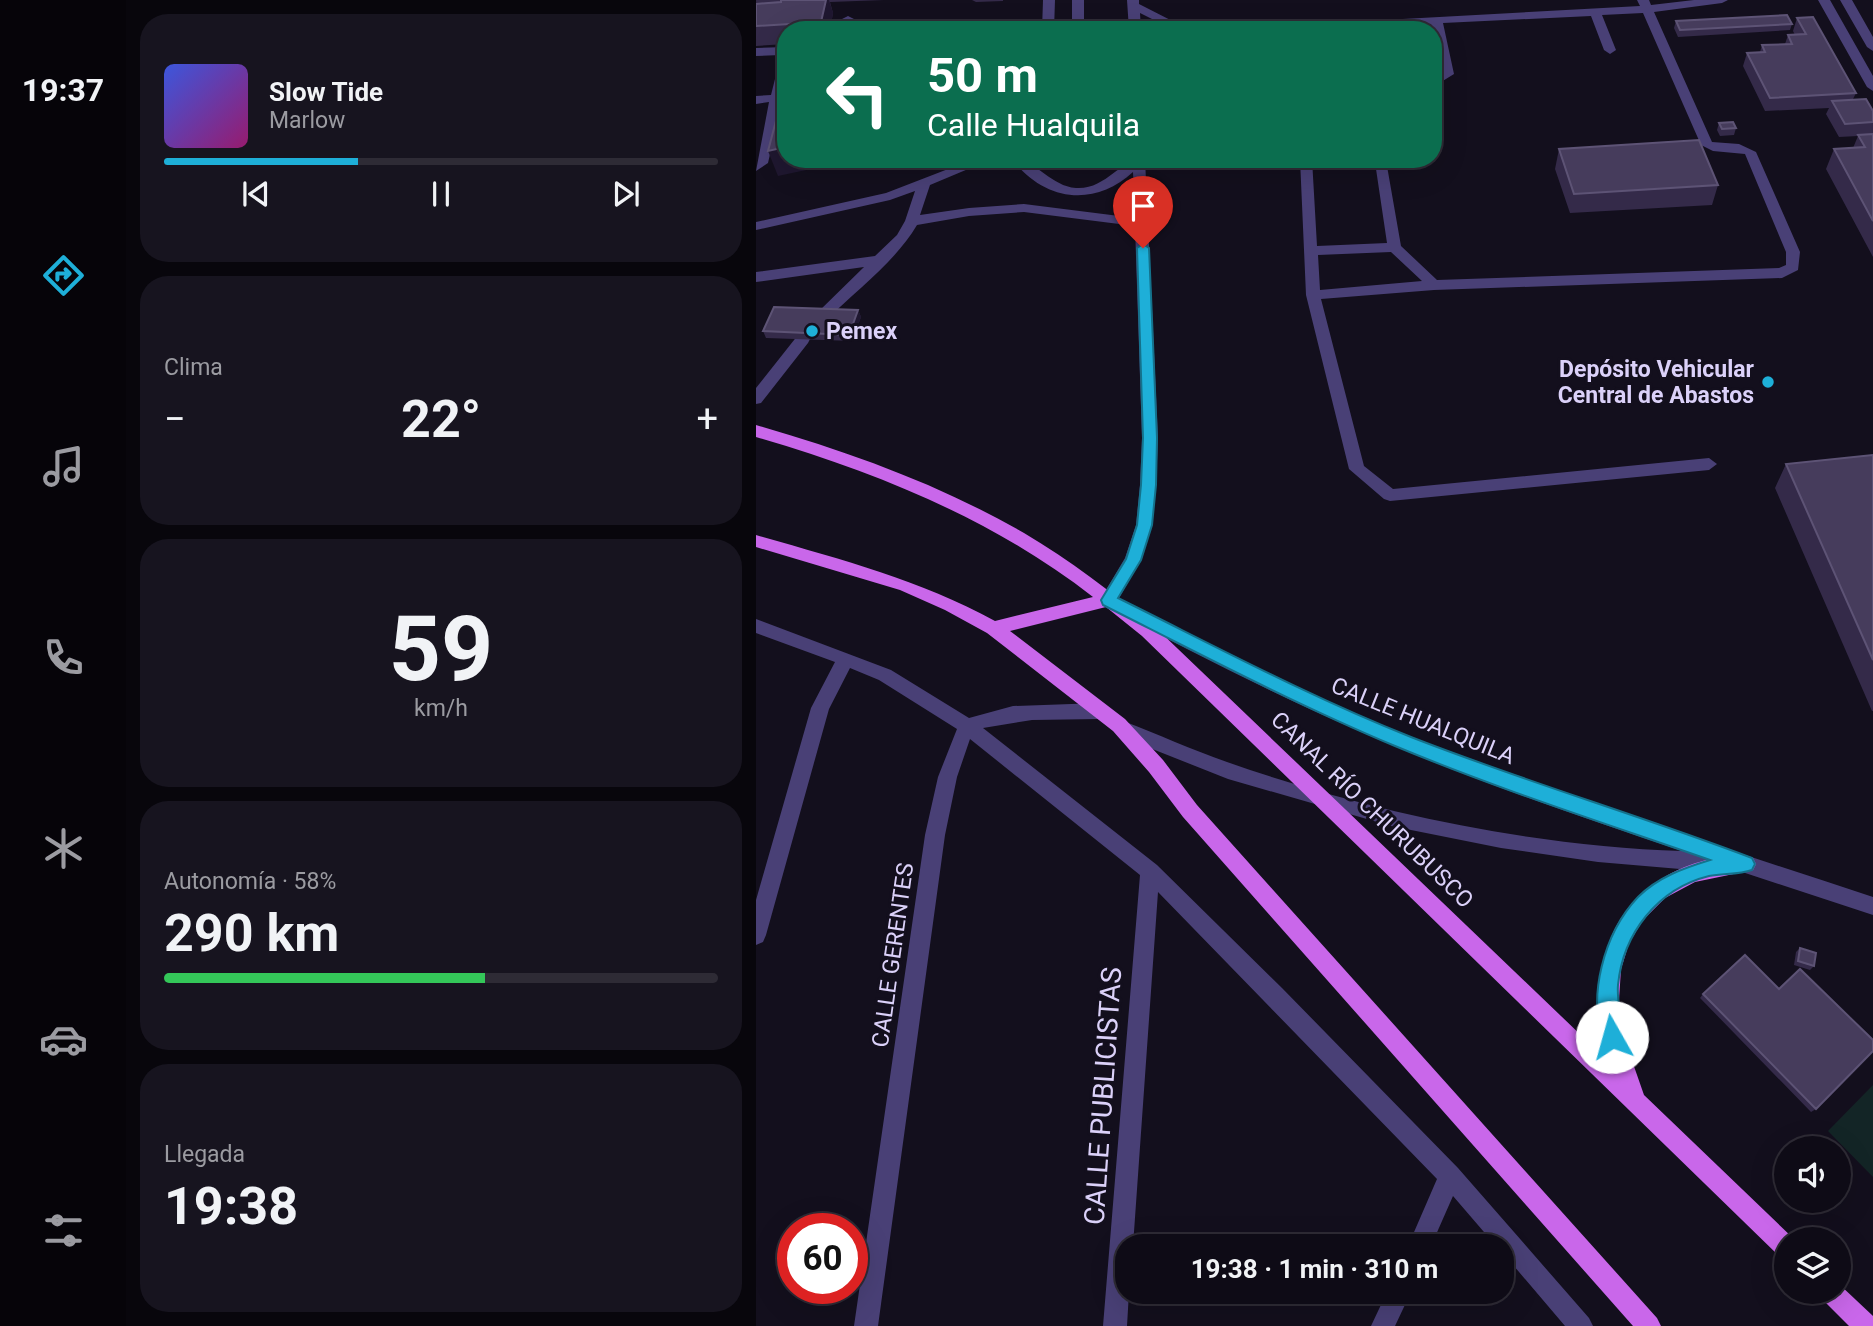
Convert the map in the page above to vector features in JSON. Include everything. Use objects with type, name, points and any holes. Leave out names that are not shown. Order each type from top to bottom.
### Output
[{"type":"main road","name":"CANAL RÍO CHURUBUSCO","points":[[756,431],[840,457],[950,502],[1030,544],[1085,580],[1148,631],[1774,1235]]},
{"type":"main road","points":[[756,541],[904,585],[951,605],[993,628],[1123,729],[1190,811],[1649,1326]]},
{"type":"main road","points":[[993,628],[1108,600]]},
{"type":"main road","points":[[1643,1108],[1619,1061],[1609,1023],[1607,995],[1610,968],[1618,943],[1645,902],[1665,887],[1686,875],[1739,862]]},
{"type":"main road","points":[[1843,1304],[1866,1326]]},
{"type":"street","points":[[1048,21],[1049,0]]},
{"type":"street","points":[[1078,0],[1078,21]]},
{"type":"street","points":[[1420,21],[1595,12],[1646,5],[1722,0]]},
{"type":"street","points":[[1824,0],[1873,87]]},
{"type":"street","points":[[1846,0],[1873,47]]},
{"type":"street","points":[[1134,3],[1135,21]]},
{"type":"street","points":[[1134,3],[1167,21]]},
{"type":"street","points":[[1313,295],[1434,285],[1782,273],[1793,267],[1793,252],[1750,152],[1741,147],[1715,148],[1707,145],[1646,5]]},
{"type":"street","points":[[1595,12],[1611,50]]},
{"type":"street","points":[[1442,47],[1448,74],[1442,78]]},
{"type":"street","points":[[756,52],[777,53]]},
{"type":"street","points":[[756,167],[762,163],[777,94]]},
{"type":"street","points":[[756,100],[776,98]]},
{"type":"street","points":[[756,226],[852,207],[963,168]]},
{"type":"street","points":[[1027,168],[1043,183],[1065,191],[1085,192],[1112,183],[1129,168]]},
{"type":"street","points":[[1108,600],[1133,560],[1144,525],[1148,485],[1150,438],[1139,168]]},
{"type":"street","points":[[1307,168],[1313,295],[1357,469],[1390,495],[1709,464]]},
{"type":"street","points":[[1382,169],[1394,247],[1434,285]]},
{"type":"street","points":[[821,317],[902,238],[912,221],[924,183]]},
{"type":"street","points":[[912,221],[969,212],[1024,208],[1142,223]]},
{"type":"street","points":[[1312,251],[1394,247]]},
{"type":"street","points":[[756,276],[881,260]]},
{"type":"street","points":[[756,399],[803,339]]},
{"type":"street","name":"CALLE HUALQUILA","points":[[1108,600],[1300,697],[1402,741],[1516,785],[1873,906]]},
{"type":"street","points":[[756,626],[885,675],[969,727],[1150,871],[1450,1176],[1581,1326]]},
{"type":"street","points":[[756,935],[820,708],[846,658]]},
{"type":"street","points":[[969,727],[994,716],[1099,710]]},
{"type":"street","name":"CALLE GERENTES","points":[[866,1326],[935,835],[944,787],[969,727]]},
{"type":"street","name":"CALLE HUALQUILA","points":[[1123,729],[1211,764],[1323,800],[1441,829],[1520,843],[1681,862],[1739,862]]},
{"type":"street","name":"CALLE PUBLICISTAS","points":[[1115,1326],[1150,871]]},
{"type":"street","points":[[1424,1234],[1450,1176]]},
{"type":"street","points":[[1384,1326],[1394,1304]]},
{"type":"shaded area","points":[[1873,1085],[1873,1177],[1851,1155],[1851,1136],[1833,1136],[1828,1131]]},
{"type":"building","points":[[826,0],[821,21],[777,21],[777,25],[756,26],[756,4]]},
{"type":"building","points":[[1787,15],[1792,24],[1680,30],[1676,21]]},
{"type":"building","points":[[1813,17],[1856,93],[1770,98],[1747,53],[1765,52],[1762,45],[1792,44],[1788,35],[1806,34],[1797,18]]},
{"type":"building","points":[[1866,99],[1873,111],[1873,122],[1845,124],[1832,101]]},
{"type":"building","points":[[777,117],[777,149],[768,151]]},
{"type":"building","points":[[1733,122],[1736,128],[1722,129],[1719,123]]},
{"type":"building","points":[[1873,134],[1873,221],[1834,149],[1865,147],[1858,135]]},
{"type":"building","points":[[1699,140],[1718,185],[1574,194],[1559,149]]},
{"type":"building","name":"Pemex","points":[[774,307],[858,310],[849,335],[763,331]]},
{"type":"building","points":[[1873,455],[1873,660],[1786,464]]},
{"type":"building","points":[[1800,948],[1816,953],[1814,966],[1798,961]]},
{"type":"building","points":[[1745,955],[1779,989],[1800,969],[1873,1040],[1873,1051],[1816,1109],[1703,994]]},
{"type":"place","name":"Pemex","points":[[812,331]]},
{"type":"place","name":"Depósito Vehicular Central de Abastos","points":[[1768,382]]},
{"type":"route","points":[[1143,248],[1150,438],[1148,485],[1144,525],[1133,560],[1108,600],[1300,697],[1402,741],[1516,785],[1746,864],[1710,868],[1686,875],[1645,902],[1630,921],[1618,943],[1610,968],[1607,995],[1612,1037]]}]
